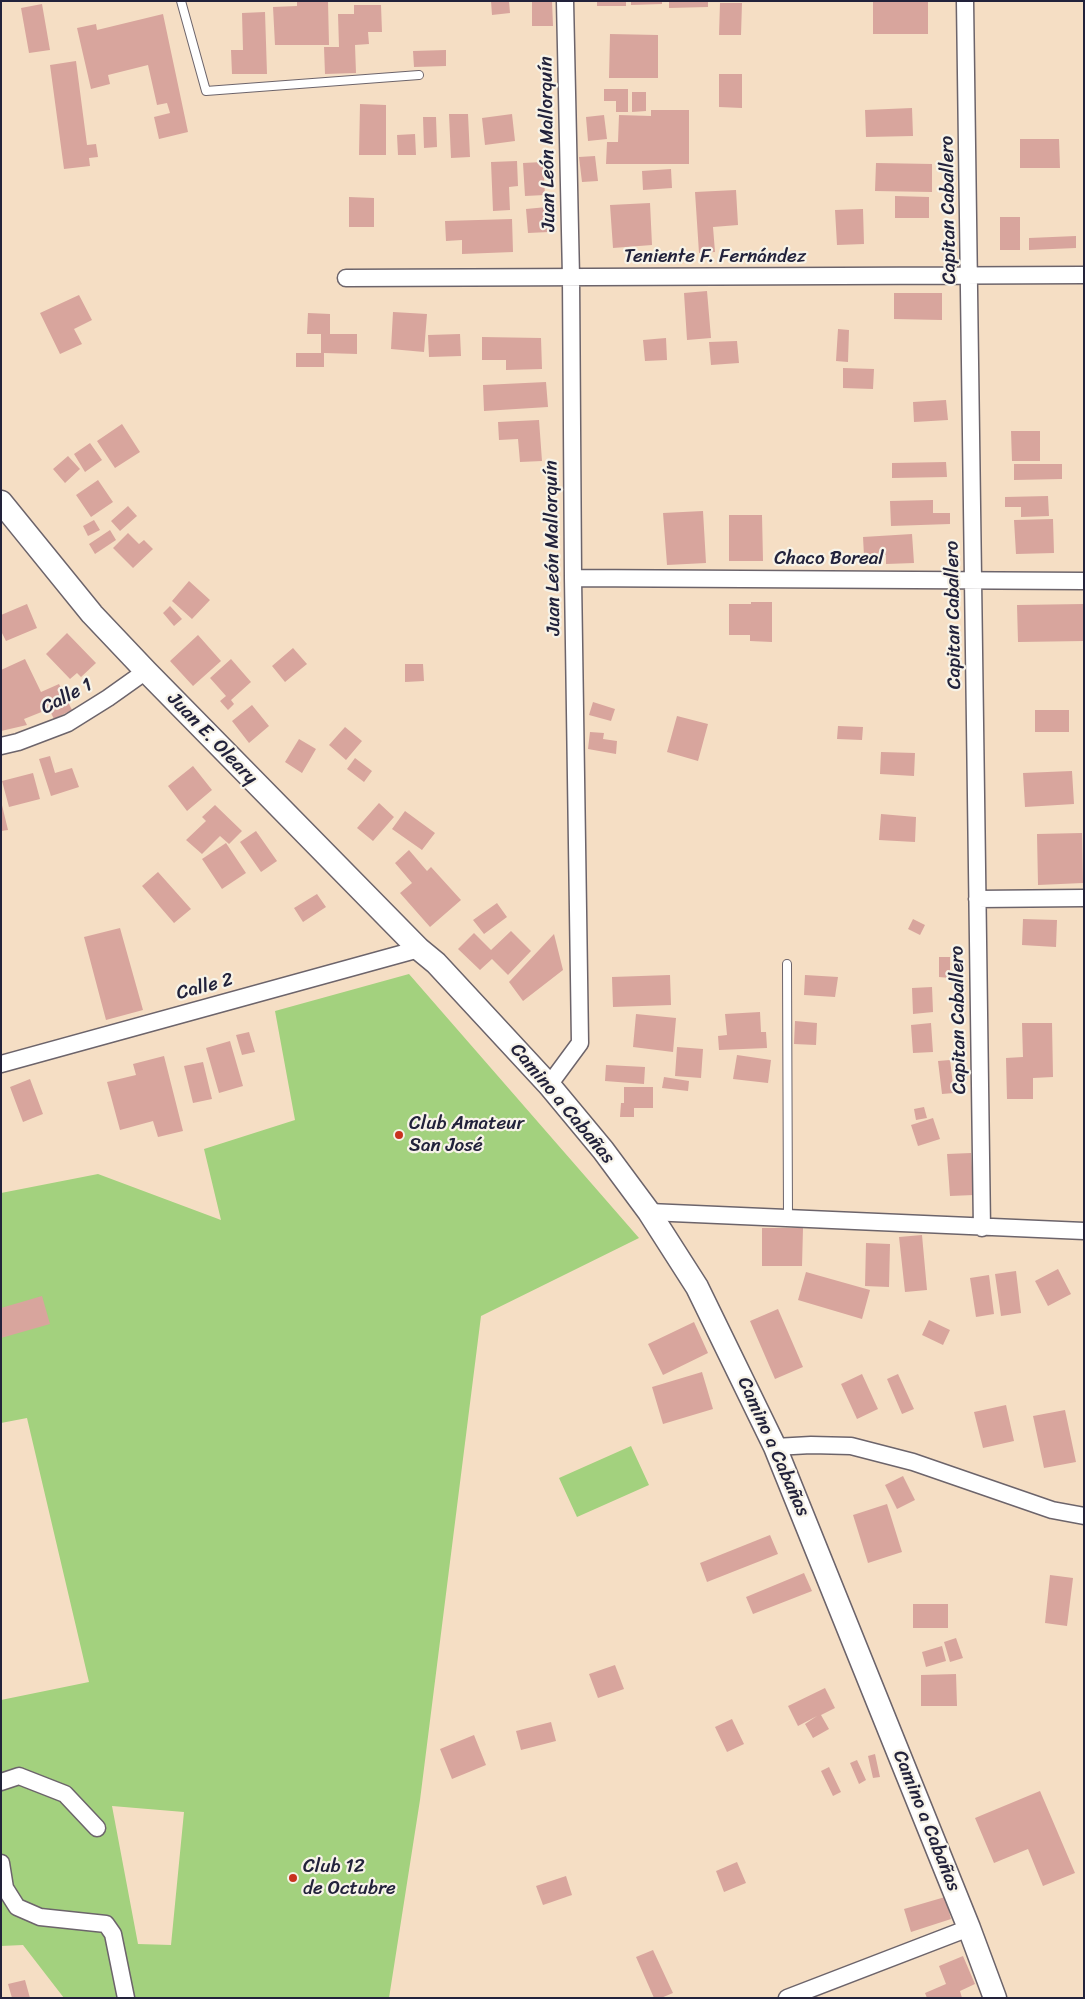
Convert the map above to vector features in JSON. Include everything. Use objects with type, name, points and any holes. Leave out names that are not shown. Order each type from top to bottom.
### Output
[{"type":"street","name":"Juan León Mallorquín","points":[[549,1084],[580,1043],[573,578],[571,277],[565,1]]},
{"type":"street","name":"Capitan Caballero","points":[[965,1],[982,1228]]},
{"type":"street","name":"Teniente F. Fernández","points":[[346,278],[1084,275]]},
{"type":"street","name":"Juan E. Oleary","points":[[1,502],[92,614],[428,956]]},
{"type":"street","name":"Chaco Boreal","points":[[573,578],[1084,581]]},
{"type":"street","name":"Calle 1","points":[[1,746],[18,742],[68,723],[146,671]]},
{"type":"street","points":[[978,899],[1084,898]]},
{"type":"street","name":"Camino a Cabañas","points":[[428,956],[549,1084],[603,1150],[649,1212],[698,1286],[775,1447],[969,1928],[995,1998]]},
{"type":"street","name":"Calle 2","points":[[1,1064],[428,956]]},
{"type":"street","points":[[649,1212],[1084,1231]]},
{"type":"street","points":[[775,1447],[810,1445],[851,1446],[913,1462],[1052,1510],[1084,1516]]},
{"type":"street","points":[[1,1782],[19,1776],[65,1794],[97,1828]]},
{"type":"street","points":[[1,1863],[5,1888],[17,1907],[40,1917],[106,1924],[113,1934],[126,1998]]},
{"type":"street","points":[[787,1998],[812,1993],[969,1928]]},
{"type":"lane","points":[[181,1],[206,91],[419,75]]},
{"type":"lane","points":[[787,964],[788,1219]]},
{"type":"green space","points":[[409,974],[639,1238],[481,1316],[420,1800],[389,1998],[64,1998],[23,1945],[1,1946],[1,1700],[89,1682],[27,1418],[1,1423],[1,1193],[98,1174],[221,1220],[204,1149],[295,1120],[275,1011]],"holes":[[[112,1806],[184,1812],[171,1945],[138,1944]]]},
{"type":"green space","points":[[631,1446],[649,1485],[577,1517],[559,1478]]},
{"type":"building","points":[[328,1],[329,45],[275,45],[273,7],[297,6],[297,2]]},
{"type":"building","points":[[491,1],[509,1],[510,13],[492,15]]},
{"type":"building","points":[[532,1],[552,1],[553,26],[532,26]]},
{"type":"building","points":[[597,1],[626,1],[626,6],[597,6]]},
{"type":"building","points":[[631,1],[662,1],[662,4],[631,5]]},
{"type":"building","points":[[669,1],[708,1],[708,7],[669,8]]},
{"type":"building","points":[[873,1],[928,1],[928,34],[873,34]]},
{"type":"building","points":[[720,3],[742,3],[741,35],[719,35]]},
{"type":"building","points":[[42,4],[50,50],[29,53],[21,8]]},
{"type":"building","points":[[354,5],[381,5],[382,32],[368,32],[369,44],[355,45],[356,73],[325,74],[324,47],[339,47],[338,14],[354,14]]},
{"type":"building","points":[[265,12],[267,74],[232,74],[231,50],[243,50],[242,13]]},
{"type":"building","points":[[163,14],[188,132],[159,139],[154,117],[170,113],[167,103],[157,105],[148,65],[108,75],[110,84],[91,89],[77,28],[96,24],[97,30]]},
{"type":"building","points":[[610,34],[658,35],[658,78],[609,78]]},
{"type":"building","points":[[446,50],[446,66],[414,67],[413,51]]},
{"type":"building","points":[[76,61],[87,145],[96,144],[98,157],[89,158],[90,166],[64,169],[50,65]]},
{"type":"building","points":[[719,74],[742,74],[742,108],[719,107]]},
{"type":"building","points":[[604,89],[628,89],[628,112],[616,112],[616,101],[604,101]]},
{"type":"building","points":[[632,92],[646,92],[646,111],[632,112]]},
{"type":"building","points":[[360,104],[386,105],[386,155],[359,155]]},
{"type":"building","points":[[912,108],[913,136],[866,137],[865,110]]},
{"type":"building","points":[[651,110],[689,110],[689,164],[606,164],[607,142],[618,142],[619,115],[651,116]]},
{"type":"building","points":[[449,114],[468,114],[470,157],[451,158]]},
{"type":"building","points":[[512,114],[515,141],[485,145],[482,118]]},
{"type":"building","points":[[604,115],[607,139],[588,141],[586,117]]},
{"type":"building","points":[[423,117],[436,117],[437,147],[424,148]]},
{"type":"building","points":[[415,134],[416,155],[398,155],[397,135]]},
{"type":"building","points":[[1020,139],[1059,139],[1060,168],[1020,168]]},
{"type":"building","points":[[595,156],[598,181],[582,182],[579,157]]},
{"type":"building","points":[[517,161],[518,186],[509,187],[510,210],[493,211],[491,162]]},
{"type":"building","points":[[543,162],[545,195],[525,196],[523,163]]},
{"type":"building","points":[[876,163],[932,164],[932,192],[875,191]]},
{"type":"building","points":[[671,169],[672,188],[643,190],[642,171]]},
{"type":"building","points":[[736,190],[738,225],[713,227],[715,252],[699,253],[695,192]]},
{"type":"building","points":[[895,196],[929,197],[929,218],[895,218]]},
{"type":"building","points":[[349,197],[374,198],[374,227],[349,227]]},
{"type":"building","points":[[650,203],[652,245],[613,248],[610,205]]},
{"type":"building","points":[[547,207],[549,232],[528,233],[526,209]]},
{"type":"building","points":[[863,209],[864,244],[837,245],[835,210]]},
{"type":"building","points":[[1000,217],[1020,217],[1020,250],[1000,250]]},
{"type":"building","points":[[512,219],[513,252],[462,254],[462,240],[446,241],[445,221]]},
{"type":"building","points":[[1076,236],[1076,248],[1029,250],[1029,238]]},
{"type":"building","points":[[707,291],[711,338],[687,340],[684,293]]},
{"type":"building","points":[[894,293],[942,293],[942,320],[894,319]]},
{"type":"building","points":[[79,295],[92,320],[74,329],[82,344],[60,354],[40,313]]},
{"type":"building","points":[[393,312],[427,314],[424,352],[391,349]]},
{"type":"building","points":[[308,313],[330,314],[330,334],[357,334],[357,354],[324,353],[324,367],[296,367],[296,353],[321,353],[321,334],[307,334]]},
{"type":"building","points":[[838,329],[849,330],[848,362],[836,361]]},
{"type":"building","points":[[460,334],[461,356],[429,357],[428,335]]},
{"type":"building","points":[[482,337],[541,338],[542,369],[506,370],[506,360],[482,360]]},
{"type":"building","points":[[666,338],[667,360],[645,361],[643,340]]},
{"type":"building","points":[[737,341],[739,363],[711,365],[709,342]]},
{"type":"building","points":[[843,368],[874,369],[873,389],[843,388]]},
{"type":"building","points":[[546,382],[548,407],[484,411],[483,385]]},
{"type":"building","points":[[946,400],[948,420],[914,422],[913,402]]},
{"type":"building","points":[[539,420],[542,461],[520,462],[518,439],[499,440],[498,422]]},
{"type":"building","points":[[122,424],[140,452],[115,468],[97,441]]},
{"type":"building","points":[[1011,431],[1040,431],[1040,461],[1012,461]]},
{"type":"building","points":[[90,443],[102,460],[85,472],[74,454]]},
{"type":"building","points":[[68,456],[80,469],[65,483],[53,469]]},
{"type":"building","points":[[946,462],[947,477],[892,478],[892,463]]},
{"type":"building","points":[[1014,464],[1062,464],[1062,479],[1014,480]]},
{"type":"building","points":[[98,480],[113,502],[91,517],[76,495]]},
{"type":"building","points":[[1048,496],[1049,516],[1021,517],[1021,507],[1005,507],[1005,497]]},
{"type":"building","points":[[933,500],[933,513],[950,513],[950,524],[891,526],[890,501]]},
{"type":"building","points":[[128,506],[137,516],[120,531],[111,521]]},
{"type":"building","points":[[703,511],[706,563],[667,565],[663,513]]},
{"type":"building","points":[[729,515],[762,515],[763,561],[729,561]]},
{"type":"building","points":[[1053,519],[1054,553],[1016,554],[1014,520]]},
{"type":"building","points":[[94,520],[100,530],[88,536],[83,526]]},
{"type":"building","points":[[110,530],[116,540],[95,554],[89,544]]},
{"type":"building","points":[[128,533],[139,544],[144,540],[153,549],[133,568],[113,548]]},
{"type":"building","points":[[912,534],[914,563],[886,564],[886,555],[864,556],[863,537]]},
{"type":"building","points":[[189,581],[210,600],[192,619],[172,601]]},
{"type":"building","points":[[751,602],[772,602],[772,642],[750,641],[750,635],[729,635],[729,604],[751,604]]},
{"type":"building","points":[[27,604],[37,628],[6,641],[1,631],[1,615]]},
{"type":"building","points":[[1084,604],[1084,641],[1018,642],[1017,605]]},
{"type":"building","points":[[170,606],[182,619],[174,626],[163,613]]},
{"type":"building","points":[[67,633],[96,663],[81,677],[77,673],[70,679],[46,654]]},
{"type":"building","points":[[198,635],[221,661],[193,686],[170,661]]},
{"type":"building","points":[[293,648],[307,664],[285,682],[272,666]]},
{"type":"building","points":[[25,659],[41,692],[59,684],[72,710],[54,719],[49,709],[24,719],[27,725],[1,731],[1,670]]},
{"type":"building","points":[[231,659],[251,682],[231,700],[234,704],[228,710],[220,701],[226,696],[210,678]]},
{"type":"building","points":[[405,664],[423,664],[424,681],[405,682]]},
{"type":"building","points":[[593,702],[615,709],[611,721],[589,715]]},
{"type":"building","points":[[252,705],[269,726],[249,743],[232,721]]},
{"type":"building","points":[[1035,710],[1069,710],[1069,732],[1035,732]]},
{"type":"building","points":[[677,716],[708,724],[698,761],[667,752]]},
{"type":"building","points":[[838,726],[863,727],[862,740],[837,739]]},
{"type":"building","points":[[345,727],[362,741],[346,760],[329,745]]},
{"type":"building","points":[[590,732],[604,733],[603,739],[617,741],[616,754],[588,749]]},
{"type":"building","points":[[299,739],[316,749],[302,773],[285,762]]},
{"type":"building","points":[[881,752],[915,753],[914,776],[880,774]]},
{"type":"building","points":[[50,756],[55,773],[72,768],[79,787],[51,796],[39,759]]},
{"type":"building","points":[[355,758],[372,771],[364,782],[347,769]]},
{"type":"building","points":[[193,766],[212,790],[187,811],[168,786]]},
{"type":"building","points":[[1072,771],[1074,804],[1025,807],[1023,773]]},
{"type":"building","points":[[33,773],[40,799],[9,807],[2,781]]},
{"type":"building","points":[[1,801],[8,830],[1,831]]},
{"type":"building","points":[[379,803],[394,817],[373,841],[357,828]]},
{"type":"building","points":[[215,805],[242,831],[229,844],[220,836],[202,854],[186,840],[206,821],[202,817]]},
{"type":"building","points":[[405,811],[435,833],[422,850],[392,829]]},
{"type":"building","points":[[881,814],[916,817],[915,842],[879,840]]},
{"type":"building","points":[[256,831],[277,861],[261,872],[240,842]]},
{"type":"building","points":[[1082,833],[1083,883],[1038,885],[1037,834]]},
{"type":"building","points":[[226,843],[246,873],[222,889],[202,859]]},
{"type":"building","points":[[409,850],[427,871],[431,867],[461,900],[430,927],[400,893],[412,883],[395,863]]},
{"type":"building","points":[[158,872],[191,909],[174,923],[142,886]]},
{"type":"building","points":[[317,894],[326,907],[303,922],[294,908]]},
{"type":"building","points":[[497,903],[507,917],[484,934],[473,920]]},
{"type":"building","points":[[913,919],[925,925],[920,935],[908,929]]},
{"type":"building","points":[[1023,919],[1057,920],[1056,947],[1022,945]]},
{"type":"building","points":[[120,928],[143,1010],[106,1020],[84,937]]},
{"type":"building","points":[[511,931],[531,951],[508,975],[492,959],[480,970],[458,949],[474,933],[491,950]]},
{"type":"building","points":[[554,934],[563,970],[523,1001],[509,982]]},
{"type":"building","points":[[939,957],[950,957],[950,978],[939,977]]},
{"type":"building","points":[[670,975],[671,1005],[613,1007],[612,977]]},
{"type":"building","points":[[805,975],[838,977],[835,997],[804,995]]},
{"type":"building","points":[[932,987],[933,1012],[913,1014],[912,988]]},
{"type":"building","points":[[760,1012],[761,1032],[766,1032],[767,1048],[719,1050],[718,1036],[727,1035],[725,1014]]},
{"type":"building","points":[[636,1014],[676,1018],[673,1052],[633,1047]]},
{"type":"building","points":[[795,1021],[817,1023],[816,1045],[794,1044]]},
{"type":"building","points":[[931,1023],[933,1052],[913,1053],[911,1025]]},
{"type":"building","points":[[1022,1023],[1052,1023],[1053,1077],[1033,1078],[1033,1099],[1007,1099],[1006,1058],[1023,1057]]},
{"type":"building","points":[[249,1032],[255,1052],[242,1055],[236,1035]]},
{"type":"building","points":[[230,1041],[243,1086],[219,1093],[206,1048]]},
{"type":"building","points":[[677,1047],[703,1049],[701,1078],[675,1076]]},
{"type":"building","points":[[737,1055],[771,1060],[768,1083],[733,1079]]},
{"type":"building","points":[[164,1056],[183,1131],[158,1137],[153,1121],[120,1130],[107,1082],[136,1075],[133,1064]]},
{"type":"building","points":[[950,1060],[954,1093],[942,1094],[938,1061]]},
{"type":"building","points":[[203,1062],[212,1099],[193,1103],[184,1066]]},
{"type":"building","points":[[606,1065],[645,1067],[644,1084],[605,1081]]},
{"type":"building","points":[[664,1077],[689,1081],[688,1091],[662,1088]]},
{"type":"building","points":[[30,1079],[43,1114],[23,1122],[10,1087]]},
{"type":"building","points":[[624,1087],[653,1087],[653,1108],[634,1108],[634,1117],[620,1117],[621,1103],[624,1103]]},
{"type":"building","points":[[924,1107],[927,1118],[916,1120],[914,1109]]},
{"type":"building","points":[[933,1118],[940,1139],[918,1146],[911,1125]]},
{"type":"building","points":[[971,1153],[974,1195],[950,1196],[947,1154]]},
{"type":"building","points":[[762,1228],[803,1228],[802,1266],[762,1266]]},
{"type":"building","points":[[922,1235],[927,1290],[905,1292],[899,1237]]},
{"type":"building","points":[[866,1243],[890,1244],[889,1287],[865,1286]]},
{"type":"building","points":[[1058,1269],[1071,1294],[1048,1306],[1035,1281]]},
{"type":"building","points":[[1016,1271],[1021,1313],[1001,1316],[995,1274]]},
{"type":"building","points":[[806,1272],[870,1290],[862,1319],[798,1300]]},
{"type":"building","points":[[989,1275],[994,1314],[976,1317],[970,1278]]},
{"type":"building","points":[[42,1296],[50,1324],[1,1338],[1,1308]]},
{"type":"building","points":[[778,1309],[803,1367],[775,1379],[750,1321]]},
{"type":"building","points":[[929,1320],[950,1330],[943,1345],[922,1335]]},
{"type":"building","points":[[694,1322],[708,1353],[663,1375],[648,1344]]},
{"type":"building","points":[[702,1372],[713,1409],[663,1424],[652,1387]]},
{"type":"building","points":[[862,1374],[878,1409],[857,1419],[841,1384]]},
{"type":"building","points":[[898,1374],[914,1409],[902,1414],[887,1379]]},
{"type":"building","points":[[1006,1405],[1014,1441],[983,1448],[974,1412]]},
{"type":"building","points":[[1065,1410],[1076,1462],[1044,1468],[1033,1416]]},
{"type":"building","points":[[903,1476],[915,1500],[897,1509],[885,1485]]},
{"type":"building","points":[[887,1504],[902,1552],[868,1563],[853,1515]]},
{"type":"building","points":[[770,1535],[778,1554],[707,1582],[700,1563]]},
{"type":"building","points":[[804,1573],[812,1591],[753,1614],[746,1597]]},
{"type":"building","points":[[1050,1575],[1073,1578],[1067,1626],[1045,1623]]},
{"type":"building","points":[[913,1604],[948,1604],[948,1628],[913,1628]]},
{"type":"building","points":[[956,1638],[963,1658],[950,1662],[944,1642]]},
{"type":"building","points":[[942,1646],[946,1661],[926,1667],[922,1652]]},
{"type":"building","points":[[615,1665],[624,1689],[598,1698],[589,1674]]},
{"type":"building","points":[[956,1674],[957,1706],[921,1706],[921,1675]]},
{"type":"building","points":[[825,1688],[835,1708],[821,1715],[829,1729],[813,1738],[805,1724],[817,1716],[798,1726],[788,1706]]},
{"type":"building","points":[[732,1719],[744,1744],[727,1752],[715,1727]]},
{"type":"building","points":[[551,1722],[556,1741],[521,1750],[516,1731]]},
{"type":"building","points":[[474,1735],[486,1765],[452,1779],[440,1749]]},
{"type":"building","points":[[875,1754],[880,1777],[873,1778],[868,1756]]},
{"type":"building","points":[[857,1760],[866,1780],[859,1784],[850,1763]]},
{"type":"building","points":[[829,1767],[841,1792],[833,1796],[821,1771]]},
{"type":"building","points":[[1040,1791],[1075,1873],[1043,1886],[1028,1849],[994,1863],[975,1818]]},
{"type":"building","points":[[737,1862],[746,1883],[724,1892],[716,1871]]},
{"type":"building","points":[[566,1876],[572,1895],[543,1905],[536,1886]]},
{"type":"building","points":[[945,1897],[951,1919],[911,1932],[904,1909]]},
{"type":"building","points":[[653,1950],[673,1993],[661,1998],[654,1998],[636,1957]]},
{"type":"building","points":[[963,1956],[975,1984],[960,1991],[962,1998],[927,1998],[925,1993],[946,1984],[939,1966]]},
{"type":"building","points":[[25,1980],[30,1998],[12,1998],[8,1984]]},
{"type":"place","name":"Club Amateur San José","points":[[399,1135]]},
{"type":"place","name":"Club 12 de Octubre","points":[[293,1878]]}]
